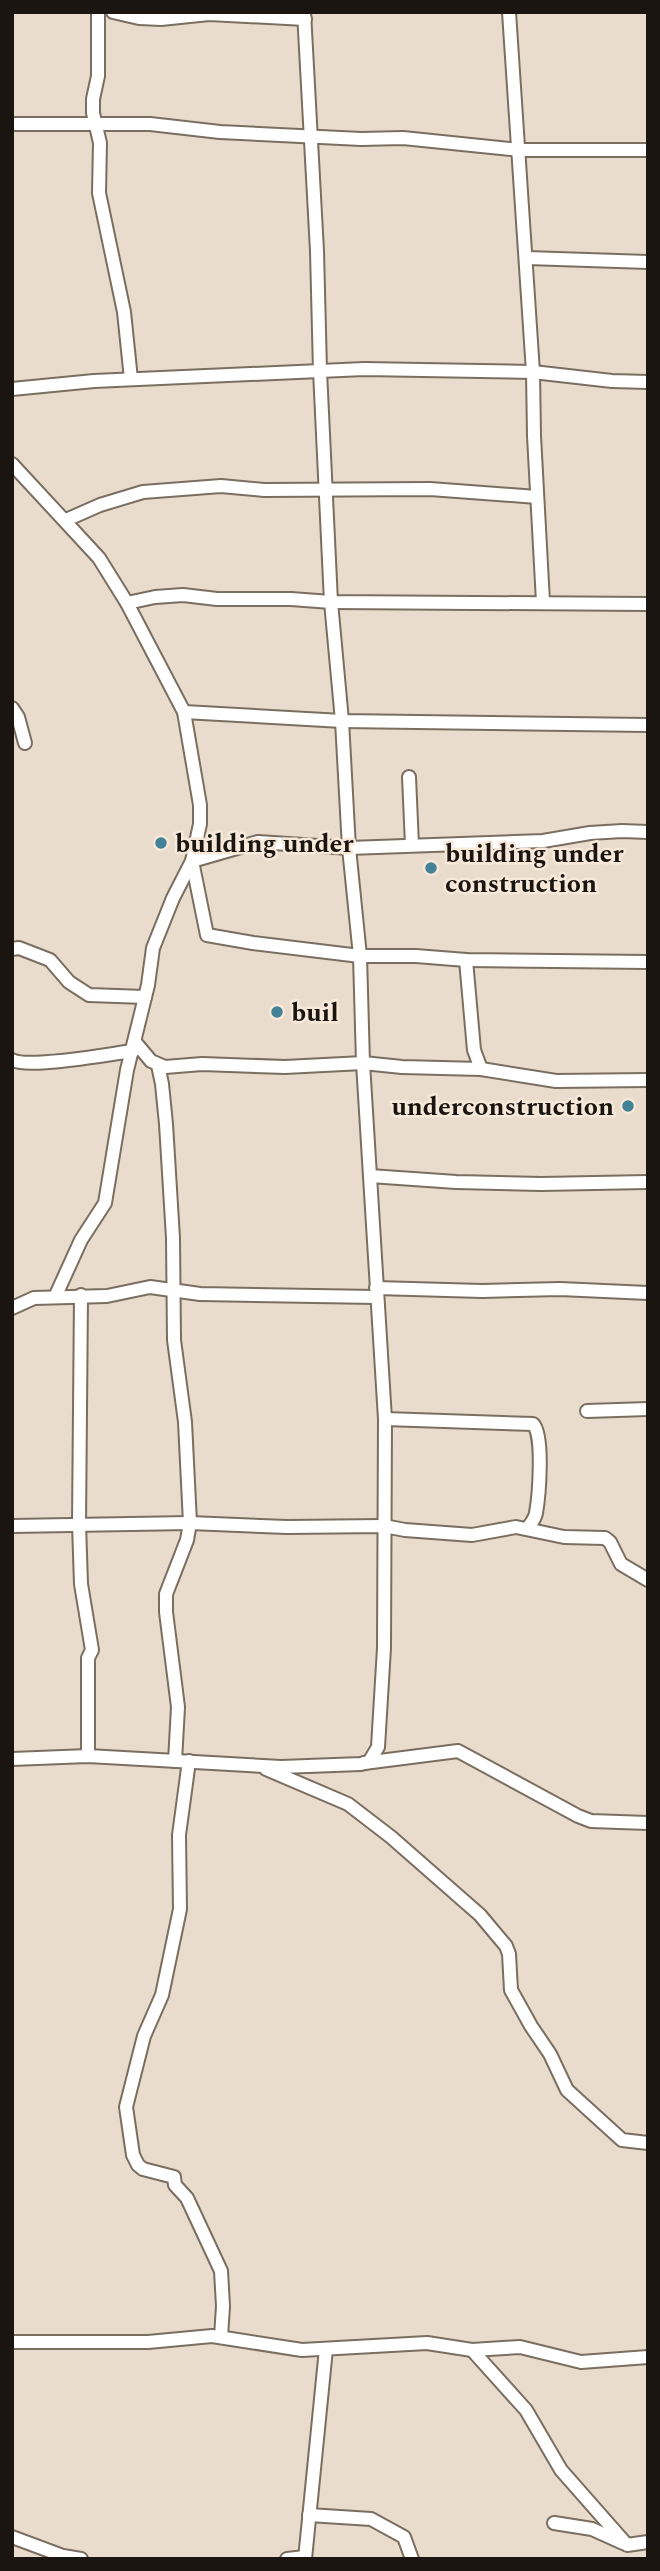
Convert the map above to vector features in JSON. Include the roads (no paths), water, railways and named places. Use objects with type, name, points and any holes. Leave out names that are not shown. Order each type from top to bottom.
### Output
[{"type":"street","points":[[98,12],[98,76],[93,99],[100,143],[99,193],[124,312],[131,379]]},
{"type":"street","points":[[113,12],[139,18],[161,19],[209,14],[305,16],[331,602],[342,721],[349,848],[360,956],[363,1063],[385,1419],[384,1648],[378,1747],[369,1762],[361,1764]]},
{"type":"street","points":[[509,12],[527,258],[542,602]]},
{"type":"street","points":[[12,124],[150,124],[220,132],[361,139],[403,138],[520,150],[648,150]]},
{"type":"street","points":[[527,258],[648,262]]},
{"type":"street","points":[[12,389],[131,379],[364,369],[533,372],[612,382],[648,382]]},
{"type":"street","points":[[12,464],[99,558],[127,603],[184,712],[200,805],[200,824],[192,861],[173,898],[153,948],[145,997],[127,1069],[105,1203],[82,1240],[56,1296]]},
{"type":"street","points":[[66,520],[100,505],[143,492],[221,486],[264,490],[430,489],[537,497]]},
{"type":"street","points":[[127,603],[155,597],[183,596],[331,602],[648,604]]},
{"type":"street","points":[[12,708],[18,717],[25,743]]},
{"type":"street","points":[[184,712],[342,721],[648,725]]},
{"type":"street","points":[[409,777],[412,845]]},
{"type":"street","points":[[192,861],[258,842],[349,848],[543,841],[590,833],[648,832]]},
{"type":"street","points":[[192,861],[207,935],[360,956],[648,962]]},
{"type":"street","points":[[12,949],[19,948],[50,960],[69,982],[89,995],[145,997]]},
{"type":"street","points":[[466,960],[474,1050],[481,1069]]},
{"type":"street","points":[[12,1060],[35,1063],[134,1046],[158,1065],[174,1067],[202,1063],[285,1067],[363,1063],[481,1069],[556,1082],[648,1080]]},
{"type":"street","points":[[158,1065],[166,1124],[174,1340],[185,1422],[190,1523],[187,1540],[166,1594],[182,1761],[180,1909],[162,1995],[144,2036],[128,2096],[126,2117],[133,2155],[138,2165],[143,2169],[174,2176],[175,2185],[187,2198],[216,2259],[222,2284],[221,2337]]},
{"type":"street","points":[[370,1176],[529,1184],[648,1182]]},
{"type":"street","points":[[12,1308],[34,1298],[107,1296],[150,1287],[200,1294],[560,1289],[648,1293]]},
{"type":"street","points":[[81,1295],[79,1524],[82,1594],[92,1650],[88,1658],[88,1756]]},
{"type":"street","points":[[587,1411],[648,1409]]},
{"type":"street","points":[[385,1419],[536,1426],[539,1433],[540,1468],[536,1512],[528,1528]]},
{"type":"street","points":[[12,1526],[190,1523],[287,1527],[384,1526],[472,1535],[506,1527],[528,1528],[564,1537],[605,1538],[610,1542],[621,1564],[648,1580]]},
{"type":"street","points":[[12,1759],[88,1756],[259,1766],[361,1764],[458,1751],[591,1821],[648,1823]]},
{"type":"street","points":[[259,1766],[348,1804],[391,1837],[480,1914],[506,1946],[509,1954],[510,1986],[514,1997],[550,2054],[567,2091],[622,2140],[648,2143]]},
{"type":"street","points":[[12,2342],[148,2342],[198,2336],[302,2350],[427,2343],[472,2350],[520,2347],[581,2362],[648,2357]]},
{"type":"street","points":[[287,2559],[305,2558],[326,2349]]},
{"type":"street","points":[[472,2350],[526,2410],[561,2470],[627,2545]]},
{"type":"street","points":[[309,2515],[371,2519],[404,2537],[412,2559]]},
{"type":"street","points":[[554,2523],[592,2529],[627,2545],[648,2542]]},
{"type":"street","points":[[12,2537],[62,2556],[81,2559]]},
{"type":"place","name":"building under","points":[[161,843]]},
{"type":"place","name":"building under construction","points":[[431,868]]},
{"type":"place","name":"buil","points":[[277,1012]]},
{"type":"place","name":"underconstruction","points":[[628,1106]]}]
